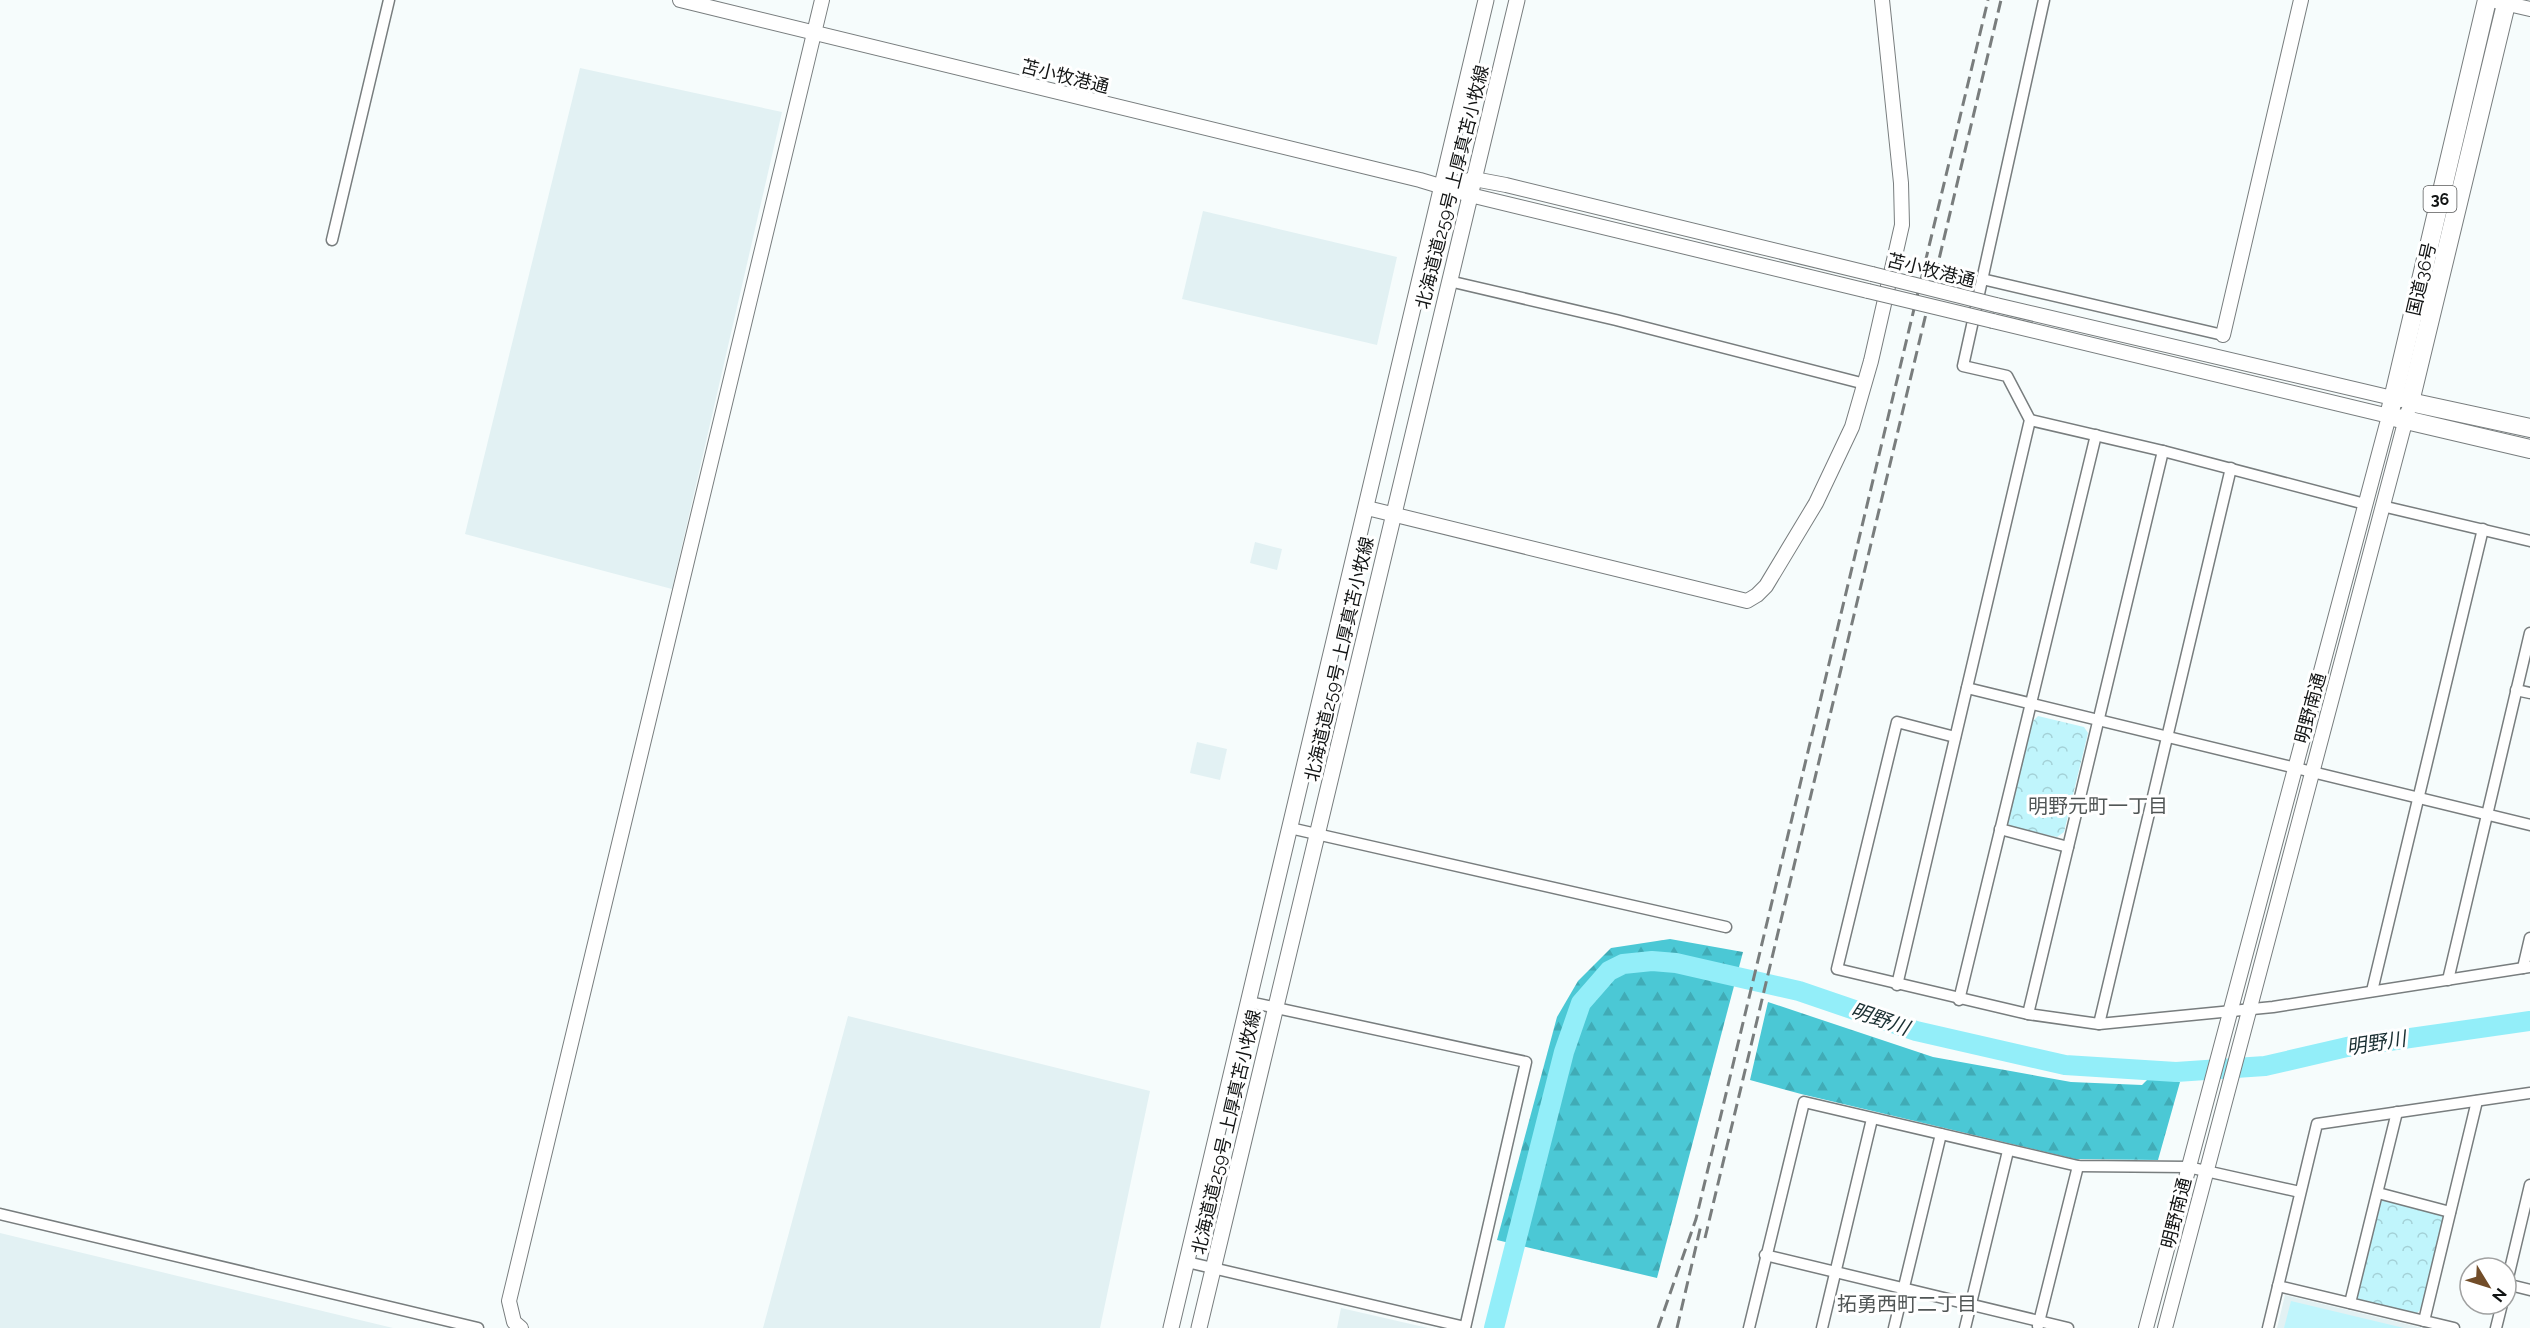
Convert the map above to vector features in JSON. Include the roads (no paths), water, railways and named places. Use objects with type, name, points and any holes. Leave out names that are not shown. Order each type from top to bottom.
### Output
[{"type":"highway","name":"国道36号","points":[[2397,418],[2498,1]]},
{"type":"highway","points":[[2402,400],[2530,428]]},
{"type":"highway","points":[[2397,418],[2530,449]]},
{"type":"main road","name":"北海道道259号 上厚真苫小牧線","points":[[1171,1328],[1486,0]]},
{"type":"main road","name":"北海道道259号 上厚真苫小牧線","points":[[1199,1328],[1517,0]]},
{"type":"street","points":[[332,240],[389,0]]},
{"type":"street","name":"苫小牧港通","points":[[680,0],[1442,185],[1470,195],[2397,418]]},
{"type":"street","points":[[521,1328],[514,1322],[509,1301],[822,0]]},
{"type":"street","points":[[1367,508],[1747,601],[1757,596],[1766,586],[1815,503],[1852,427],[1865,384],[1902,225],[1901,183],[1882,0]]},
{"type":"street","points":[[1897,985],[2030,420],[2007,376],[1963,366],[2044,0]]},
{"type":"street","points":[[1982,279],[2223,335],[2301,0]]},
{"type":"street","points":[[2498,1],[2530,9]]},
{"type":"street","name":"苫小牧港通","points":[[1442,185],[1474,180],[2402,400]]},
{"type":"street","points":[[1449,281],[1616,320],[1865,384]]},
{"type":"street","name":"明野南通","points":[[2146,1328],[2365,504],[2397,418]]},
{"type":"street","name":"明野南通","points":[[2165,1328],[2382,506],[2397,418]]},
{"type":"street","points":[[2030,420],[2231,468],[2365,504]]},
{"type":"street","points":[[1959,1000],[2096,435]]},
{"type":"street","points":[[2028,1014],[2163,451]]},
{"type":"street","points":[[2099,1024],[2231,468]]},
{"type":"street","points":[[2382,506],[2530,541]]},
{"type":"street","points":[[2372,991],[2483,529]]},
{"type":"street","points":[[2341,597],[2357,602]]},
{"type":"street","points":[[2448,980],[2530,633]]},
{"type":"street","points":[[1967,688],[2530,825]]},
{"type":"street","points":[[2516,690],[2530,693]]},
{"type":"street","points":[[1955,737],[1897,722],[1837,969],[1959,1000],[2028,1014],[2099,1024],[2250,1010],[2527,968],[2530,938]]},
{"type":"street","points":[[1290,828],[1726,927]]},
{"type":"street","points":[[2000,829],[2068,847]]},
{"type":"street","points":[[1187,1262],[1465,1328],[1526,1062],[1249,1002]]},
{"type":"street","points":[[2268,1328],[2318,1125],[2530,1093]]},
{"type":"street","points":[[2424,1321],[2477,1101]]},
{"type":"street","points":[[1749,1328],[1804,1102],[2078,1166],[2188,1167],[2300,1192]]},
{"type":"street","points":[[2350,1304],[2397,1112]]},
{"type":"street","points":[[1822,1328],[1872,1119]]},
{"type":"street","points":[[1893,1328],[1941,1134]]},
{"type":"street","points":[[1965,1328],[2008,1151]]},
{"type":"street","points":[[2038,1325],[2078,1166]]},
{"type":"street","points":[[2515,1256],[2526,1221],[2530,1185]]},
{"type":"street","points":[[2378,1193],[2450,1212]]},
{"type":"street","points":[[0,1214],[478,1328]]},
{"type":"street","points":[[1766,1255],[1970,1305],[2038,1325],[2068,1328]]},
{"type":"street","points":[[2278,1286],[2454,1328]]},
{"type":"waterway","name":"明野川","points":[[1494,1328],[1564,1052],[1581,1003],[1609,971],[1623,964],[1652,961],[1676,963],[1799,991],[1916,1031],[2065,1065],[2176,1072],[2265,1066],[2347,1047],[2530,1021]]},
{"type":"railway","points":[[1658,1328],[1696,1219],[1988,0]]},
{"type":"railway","points":[[1705,1238],[2001,0]]},
{"type":"railway","points":[[1677,1328],[1701,1225]]},
{"type":"district","name":"明野元町一丁目","points":[[2098,806]]},
{"type":"district","name":"拓勇西町二丁目","points":[[1907,1304]]}]
